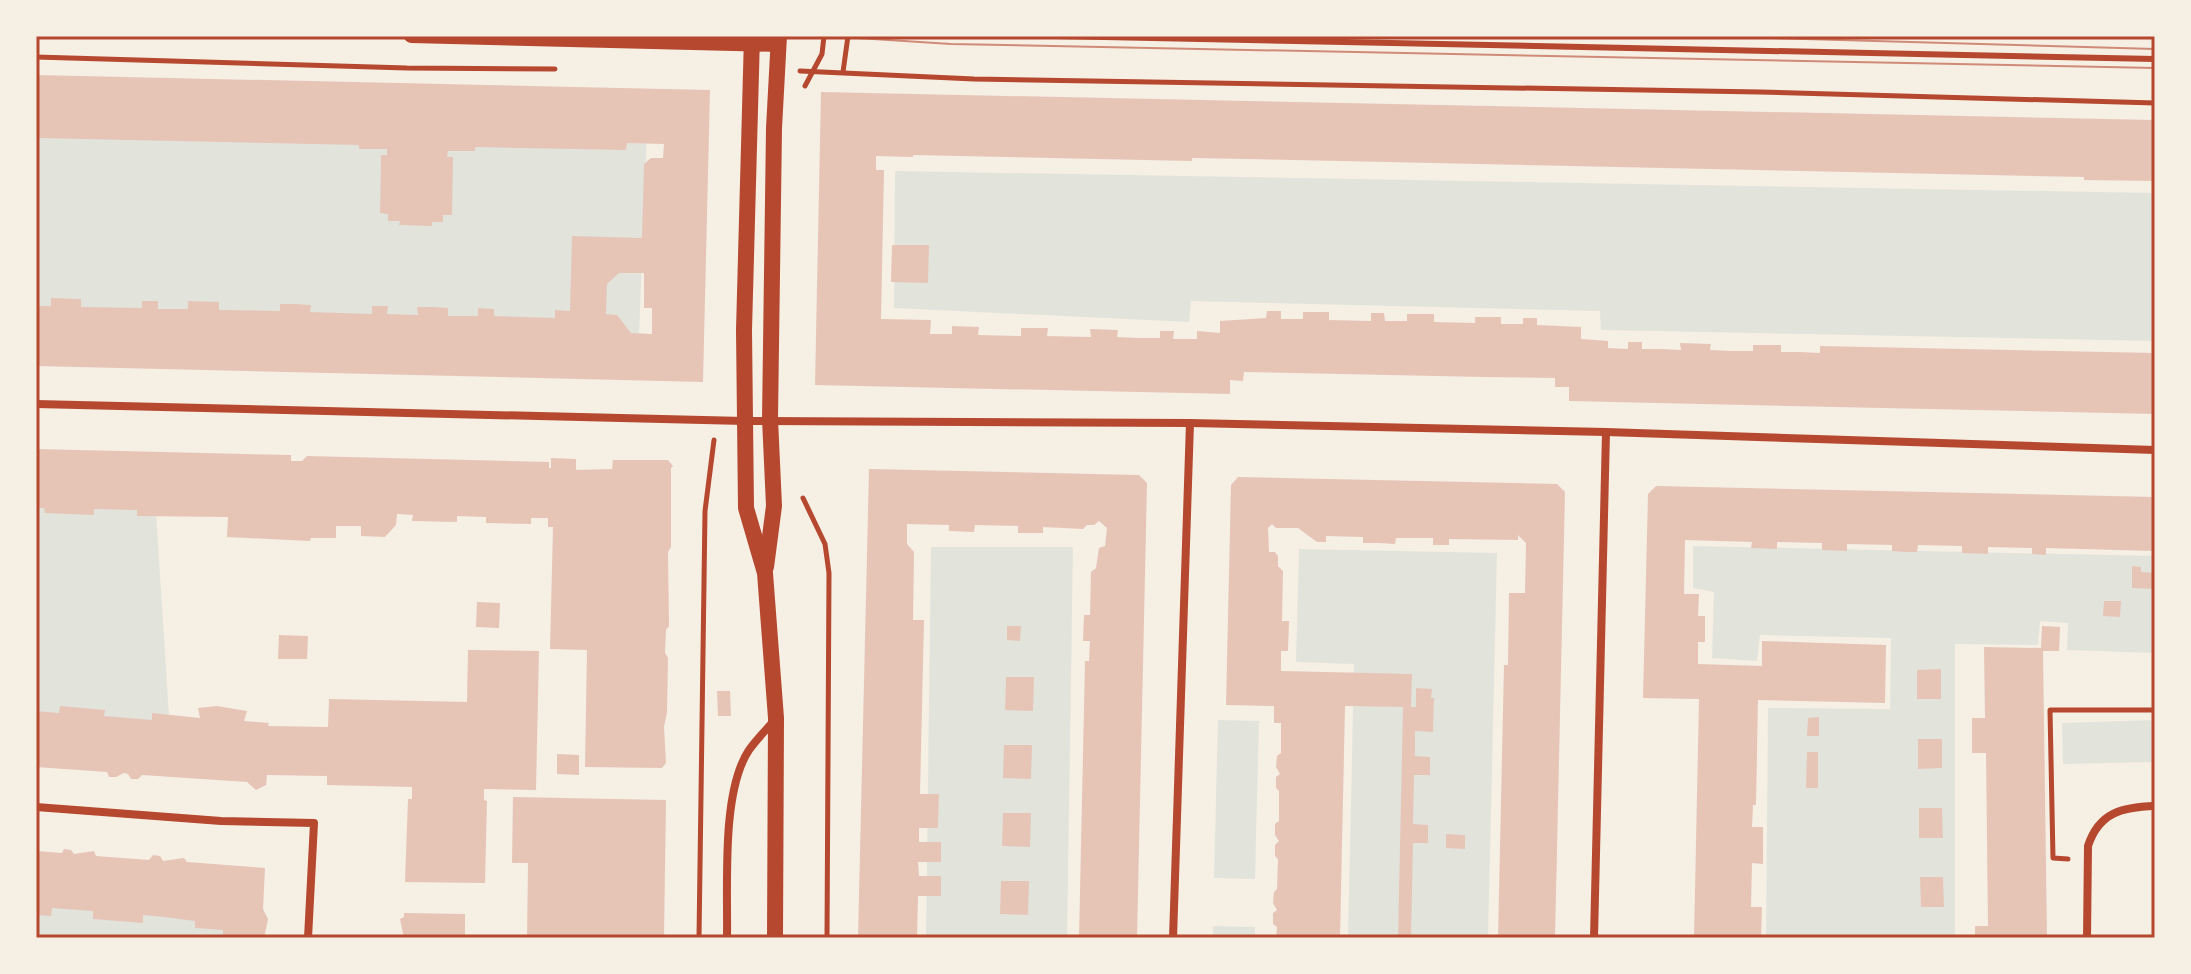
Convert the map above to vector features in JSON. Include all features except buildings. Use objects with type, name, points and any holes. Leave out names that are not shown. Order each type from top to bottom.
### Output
[{"type":"main road","points":[[752,40],[744,421],[746,508],[765,573],[776,718],[775,938]]},
{"type":"main road","points":[[765,573],[774,506],[770,419],[778,40]]},
{"type":"street","points":[[411,36],[778,40]]},
{"type":"street","points":[[36,404],[744,421],[1190,423],[1606,432],[2155,450]]},
{"type":"street","points":[[1173,938],[1190,423]]},
{"type":"street","points":[[1594,938],[1606,432]]},
{"type":"street","points":[[727,938],[734,785],[748,751],[776,718]]},
{"type":"street","points":[[2087,938],[2087,860],[2093,832],[2108,817],[2126,807],[2155,806]]},
{"type":"street","points":[[36,807],[221,821],[314,823],[308,938]]},
{"type":"lane","points":[[1056,36],[2155,59]]},
{"type":"path","points":[[843,72],[848,36]]},
{"type":"path","points":[[36,57],[407,68],[559,69]]},
{"type":"path","points":[[776,70],[990,79],[1745,92],[2155,103]]},
{"type":"path","points":[[699,938],[705,511],[718,419]]},
{"type":"path","points":[[802,490],[804,504],[825,544],[829,573],[827,938]]},
{"type":"path","points":[[2087,860],[2053,858],[2050,710],[2155,710]]},
{"type":"shaded area","points":[[36,122],[647,128],[639,335],[36,321]]},
{"type":"shaded area","points":[[895,171],[2155,193],[2155,341],[1601,330],[1600,311],[1191,301],[1189,322],[894,308]]},
{"type":"shaded area","points":[[36,494],[155,496],[170,732],[36,724]]},
{"type":"shaded area","points":[[1693,546],[2155,556],[2155,653],[2067,650],[2068,623],[2040,621],[2038,645],[1955,644],[1955,938],[1766,938],[1768,708],[1890,709],[1891,638],[1760,635],[1757,661],[1712,658],[1714,592],[1693,588]]},
{"type":"shaded area","points":[[931,547],[1073,547],[1067,938],[926,938]]},
{"type":"shaded area","points":[[1299,549],[1497,553],[1488,938],[1348,938],[1354,664],[1296,662]]},
{"type":"shaded area","points":[[1218,720],[1259,721],[1255,879],[1214,878]]},
{"type":"shaded area","points":[[2155,720],[2155,762],[2063,764],[2062,723]]},
{"type":"shaded area","points":[[36,897],[225,912],[223,938],[36,938]]},
{"type":"shaded area","points":[[1213,926],[1255,927],[1255,938],[1213,938]]},
{"type":"tram line","points":[[826,36],[951,44],[2155,68]]},
{"type":"tram line","points":[[1698,36],[2155,49]]}]
